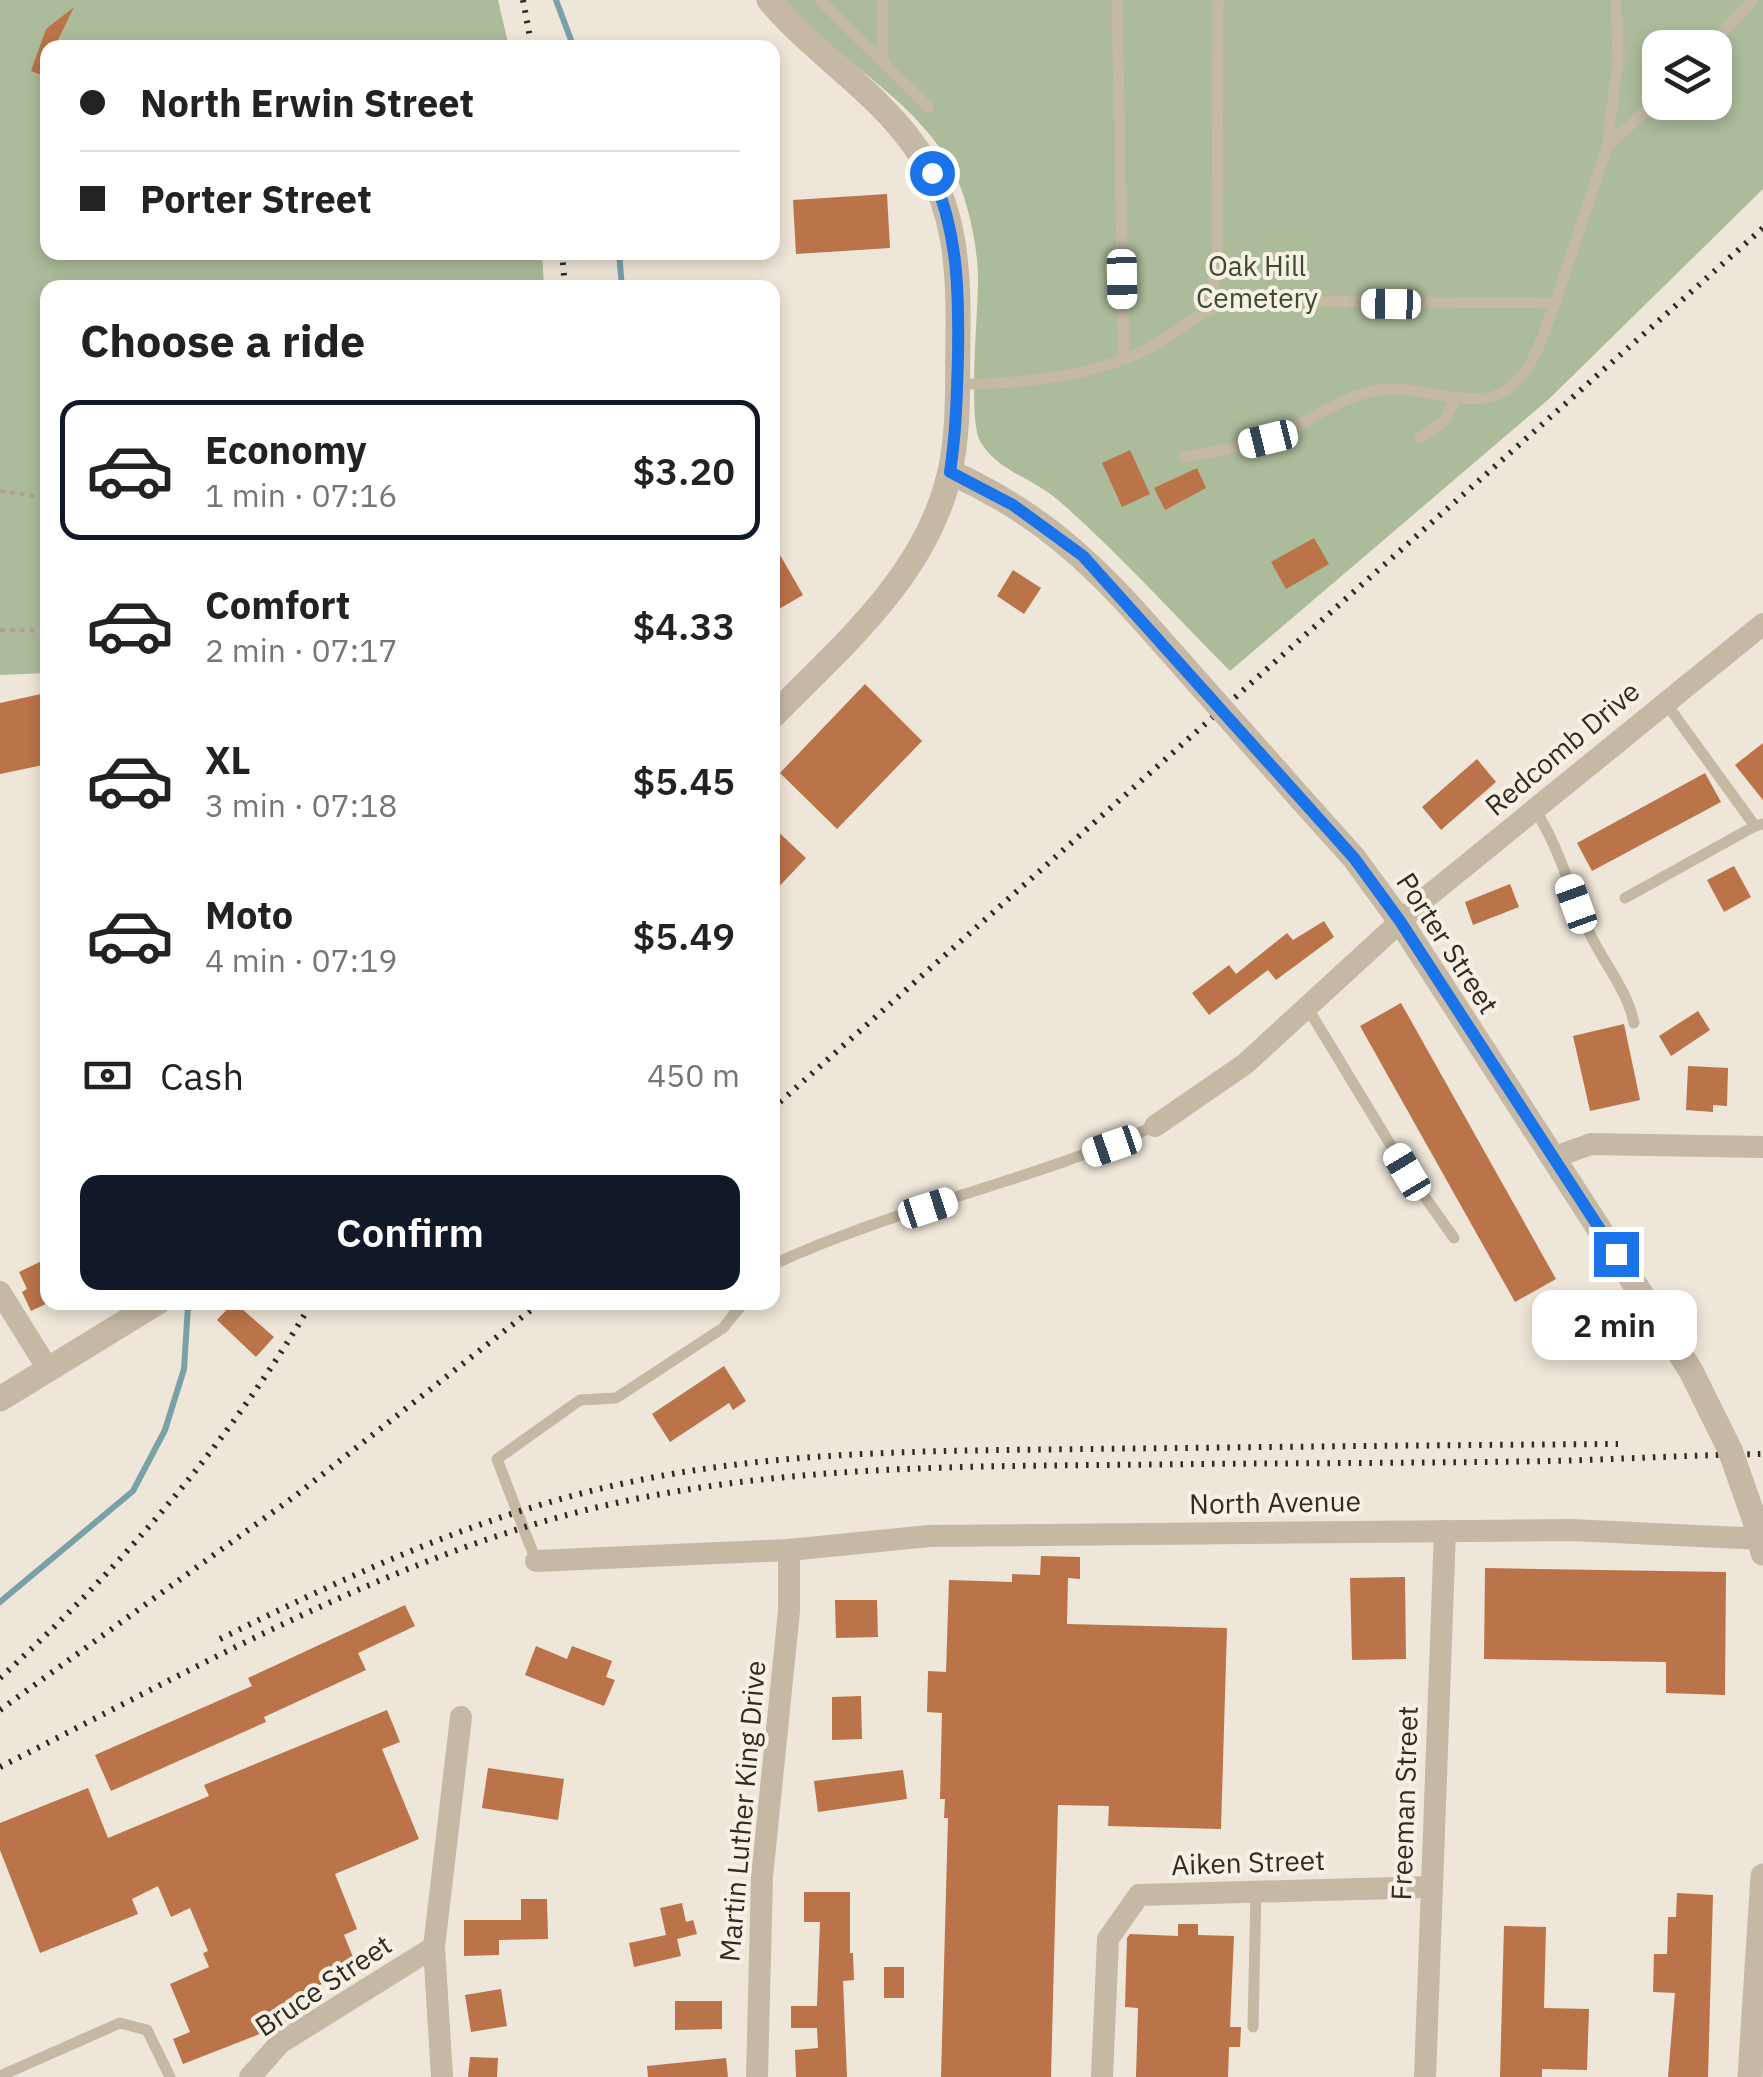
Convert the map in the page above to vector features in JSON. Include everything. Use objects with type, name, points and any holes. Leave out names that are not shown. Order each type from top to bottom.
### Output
[{"type":"street","points":[[769,0],[901,129],[932,173],[954,238],[958,286],[957,384],[950,472],[943,497],[922,544],[896,586],[780,709]]},
{"type":"street","name":"Porter Street","points":[[950,472],[1013,505],[1065,541],[1107,580],[1354,858],[1400,921],[1691,1370],[1730,1450],[1760,1539]]},
{"type":"street","name":"Redcomb Drive","points":[[1156,1126],[1245,1064],[1400,921],[1763,624]]},
{"type":"street","points":[[1552,1158],[1591,1144],[1763,1148]]},
{"type":"street","points":[[0,1292],[48,1369]]},
{"type":"street","points":[[0,1399],[145,1310]]},
{"type":"street","name":"Freeman Street","points":[[1425,2077],[1445,1530]]},
{"type":"street","name":"North Avenue","points":[[536,1561],[789,1550],[929,1536],[1571,1530],[1760,1539]]},
{"type":"street","name":"Martin Luther King Drive","points":[[757,2077],[762,1877],[790,1612],[789,1550]]},
{"type":"street","points":[[442,2077],[434,1947],[461,1717]]},
{"type":"street","points":[[1750,2077],[1763,1876]]},
{"type":"street","name":"Aiken Street","points":[[1102,2077],[1108,1939],[1139,1894],[1431,1887]]},
{"type":"street","name":"Bruce Street","points":[[250,2077],[280,2044],[434,1947]]},
{"type":"lane","points":[[820,0],[929,108]]},
{"type":"lane","points":[[882,0],[884,63]]},
{"type":"lane","points":[[1117,0],[1124,359]]},
{"type":"lane","points":[[1208,309],[1217,266],[1218,0]]},
{"type":"lane","points":[[1184,457],[1268,439],[1348,400],[1383,389],[1430,391],[1468,400],[1492,397],[1518,381],[1539,345],[1608,147],[1618,60],[1616,0]]},
{"type":"lane","points":[[1725,30],[1754,0]]},
{"type":"lane","points":[[1608,147],[1642,116]]},
{"type":"lane","points":[[957,384],[1028,382],[1124,359],[1162,341],[1208,309],[1234,301],[1555,302]]},
{"type":"lane","points":[[1420,438],[1445,420],[1456,398]]},
{"type":"lane","points":[[1625,898],[1759,825],[1665,702]]},
{"type":"lane","points":[[1535,810],[1551,835],[1576,904],[1630,1006],[1634,1023]]},
{"type":"lane","points":[[1307,1006],[1407,1172],[1454,1238]]},
{"type":"lane","points":[[780,1263],[1112,1146],[1156,1126]]},
{"type":"lane","points":[[536,1561],[498,1459],[580,1400],[616,1398],[723,1328],[738,1310]]},
{"type":"lane","points":[[1254,2027],[1256,1892]]},
{"type":"lane","points":[[0,2076],[120,2023],[147,2030],[170,2077]]},
{"type":"path","points":[[0,491],[40,497]]},
{"type":"path","points":[[0,630],[40,631]]},
{"type":"green space","points":[[0,0],[498,0],[507,40],[40,40],[40,260],[542,260],[544,280],[40,280],[40,673],[0,675]]},
{"type":"green space","name":"Oak Hill Cemetery","points":[[784,0],[1763,0],[1763,189],[1549,399],[1230,671],[1081,520],[1048,492],[996,460],[980,441],[974,389],[977,256],[957,178],[923,126]]},
{"type":"building","points":[[74,7],[58,40],[42,40],[46,29]]},
{"type":"building","points":[[40,46],[40,75],[31,71]]},
{"type":"building","points":[[887,194],[890,248],[796,254],[793,200]]},
{"type":"building","points":[[1130,450],[1150,494],[1122,507],[1102,463]]},
{"type":"building","points":[[1197,468],[1206,488],[1165,510],[1154,488]]},
{"type":"building","points":[[1314,538],[1329,564],[1286,589],[1271,562]]},
{"type":"building","points":[[780,555],[803,595],[780,608]]},
{"type":"building","points":[[1013,570],[1041,588],[1024,614],[997,596]]},
{"type":"building","points":[[865,684],[922,741],[837,829],[780,773]]},
{"type":"building","points":[[40,694],[40,766],[0,774],[0,703]]},
{"type":"building","points":[[1763,743],[1763,800],[1735,765]]},
{"type":"building","points":[[1477,759],[1496,782],[1441,830],[1422,807]]},
{"type":"building","points":[[1705,773],[1721,802],[1592,871],[1577,843]]},
{"type":"building","points":[[780,834],[806,858],[780,886]]},
{"type":"building","points":[[1734,866],[1751,897],[1724,912],[1707,880]]},
{"type":"building","points":[[1510,884],[1519,907],[1473,925],[1465,902]]},
{"type":"building","points":[[1324,921],[1334,937],[1276,980],[1268,970],[1209,1015],[1192,993],[1229,965],[1236,974],[1287,933],[1293,940]]},
{"type":"building","points":[[1401,1003],[1556,1279],[1515,1302],[1360,1026]]},
{"type":"building","points":[[1698,1011],[1710,1030],[1671,1056],[1659,1036]]},
{"type":"building","points":[[1624,1024],[1640,1100],[1590,1111],[1573,1036]]},
{"type":"building","points":[[1688,1066],[1728,1068],[1727,1106],[1713,1105],[1713,1112],[1686,1110]]},
{"type":"building","points":[[40,1262],[40,1307],[31,1311],[22,1292],[27,1289],[19,1272]]},
{"type":"building","points":[[226,1310],[243,1310],[274,1337],[256,1357],[217,1320]]},
{"type":"building","points":[[724,1366],[746,1401],[733,1410],[729,1403],[670,1442],[652,1414]]},
{"type":"building","points":[[1041,1556],[1080,1557],[1080,1579],[1068,1578],[1067,1624],[1227,1628],[1221,1829],[1108,1826],[1109,1806],[1058,1805],[1051,2077],[941,2077],[948,1818],[944,1818],[945,1799],[940,1799],[942,1713],[927,1712],[928,1671],[946,1672],[949,1580],[1012,1582],[1012,1574],[1040,1575]]},
{"type":"building","points":[[1485,1568],[1726,1572],[1725,1695],[1666,1693],[1666,1662],[1484,1659]]},
{"type":"building","points":[[1405,1577],[1406,1659],[1352,1660],[1350,1578]]},
{"type":"building","points":[[835,1600],[877,1600],[878,1637],[836,1638]]},
{"type":"building","points":[[405,1605],[415,1626],[358,1653],[366,1670],[264,1717],[266,1722],[111,1791],[95,1755],[252,1686],[248,1678]]},
{"type":"building","points":[[536,1646],[567,1659],[572,1646],[612,1661],[606,1677],[615,1680],[604,1706],[525,1675]]},
{"type":"building","points":[[861,1696],[862,1739],[832,1740],[832,1697]]},
{"type":"building","points":[[387,1710],[400,1742],[382,1749],[419,1839],[335,1874],[357,1929],[344,1935],[358,1969],[291,1997],[298,2014],[278,2027],[183,2064],[173,2039],[190,2032],[170,1984],[209,1967],[203,1953],[208,1951],[190,1908],[171,1917],[158,1886],[132,1899],[138,1914],[40,1953],[0,1850],[0,1823],[88,1788],[108,1838],[209,1796],[204,1785]]},
{"type":"building","points":[[488,1768],[564,1779],[558,1820],[482,1808]]},
{"type":"building","points":[[903,1770],[907,1799],[818,1812],[814,1781]]},
{"type":"building","points":[[804,1892],[850,1892],[854,1980],[843,1981],[847,2077],[796,2077],[795,2050],[818,2048],[817,2028],[791,2028],[791,2006],[817,2006],[820,1922],[804,1922]]},
{"type":"building","points":[[1677,1893],[1713,1895],[1708,2077],[1668,2077],[1675,1993],[1653,1992],[1654,1954],[1667,1954],[1668,1917],[1676,1917]]},
{"type":"building","points":[[521,1899],[547,1899],[548,1939],[499,1940],[499,1955],[464,1956],[464,1920],[521,1920]]},
{"type":"building","points":[[682,1903],[686,1922],[693,1920],[697,1934],[677,1939],[681,1956],[634,1967],[629,1943],[666,1935],[660,1908]]},
{"type":"building","points":[[1178,1924],[1198,1924],[1198,1935],[1234,1936],[1230,2027],[1241,2027],[1240,2047],[1229,2047],[1228,2077],[1136,2077],[1138,2008],[1125,2007],[1127,1938],[1130,1934],[1178,1936]]},
{"type":"building","points":[[1504,1926],[1546,1927],[1544,2008],[1589,2009],[1587,2070],[1542,2069],[1542,2077],[1500,2077]]},
{"type":"building","points":[[884,1967],[904,1967],[904,1998],[884,1998]]},
{"type":"building","points":[[501,1989],[507,2026],[471,2032],[465,1995]]},
{"type":"building","points":[[675,2001],[722,2001],[722,2029],[675,2030]]},
{"type":"building","points":[[470,2057],[498,2058],[497,2077],[468,2077]]},
{"type":"building","points":[[726,2058],[728,2077],[648,2077],[647,2066]]},
{"type":"waterway","points":[[556,0],[571,40]]},
{"type":"waterway","points":[[620,260],[621,280]]},
{"type":"waterway","points":[[0,1602],[133,1491],[165,1430],[184,1369],[188,1310]]},
{"type":"railway","points":[[523,0],[530,40]]},
{"type":"railway","points":[[780,1102],[1763,228]]},
{"type":"railway","points":[[563,260],[564,280]]},
{"type":"railway","points":[[0,1678],[88,1593],[170,1502],[246,1404],[307,1310]]},
{"type":"railway","points":[[0,1710],[295,1496],[531,1310]]},
{"type":"railway","points":[[220,1639],[359,1573],[501,1517],[599,1489],[720,1467],[842,1455],[965,1451],[1618,1444]]},
{"type":"railway","points":[[0,1767],[287,1622],[435,1558],[586,1510],[661,1494],[812,1475],[966,1467],[1553,1461],[1763,1454]]},
{"type":"route","points":[[932,173],[949,216],[958,286],[958,360],[950,472],[1013,505],[1083,556],[1354,858],[1400,921],[1616,1254]]}]
